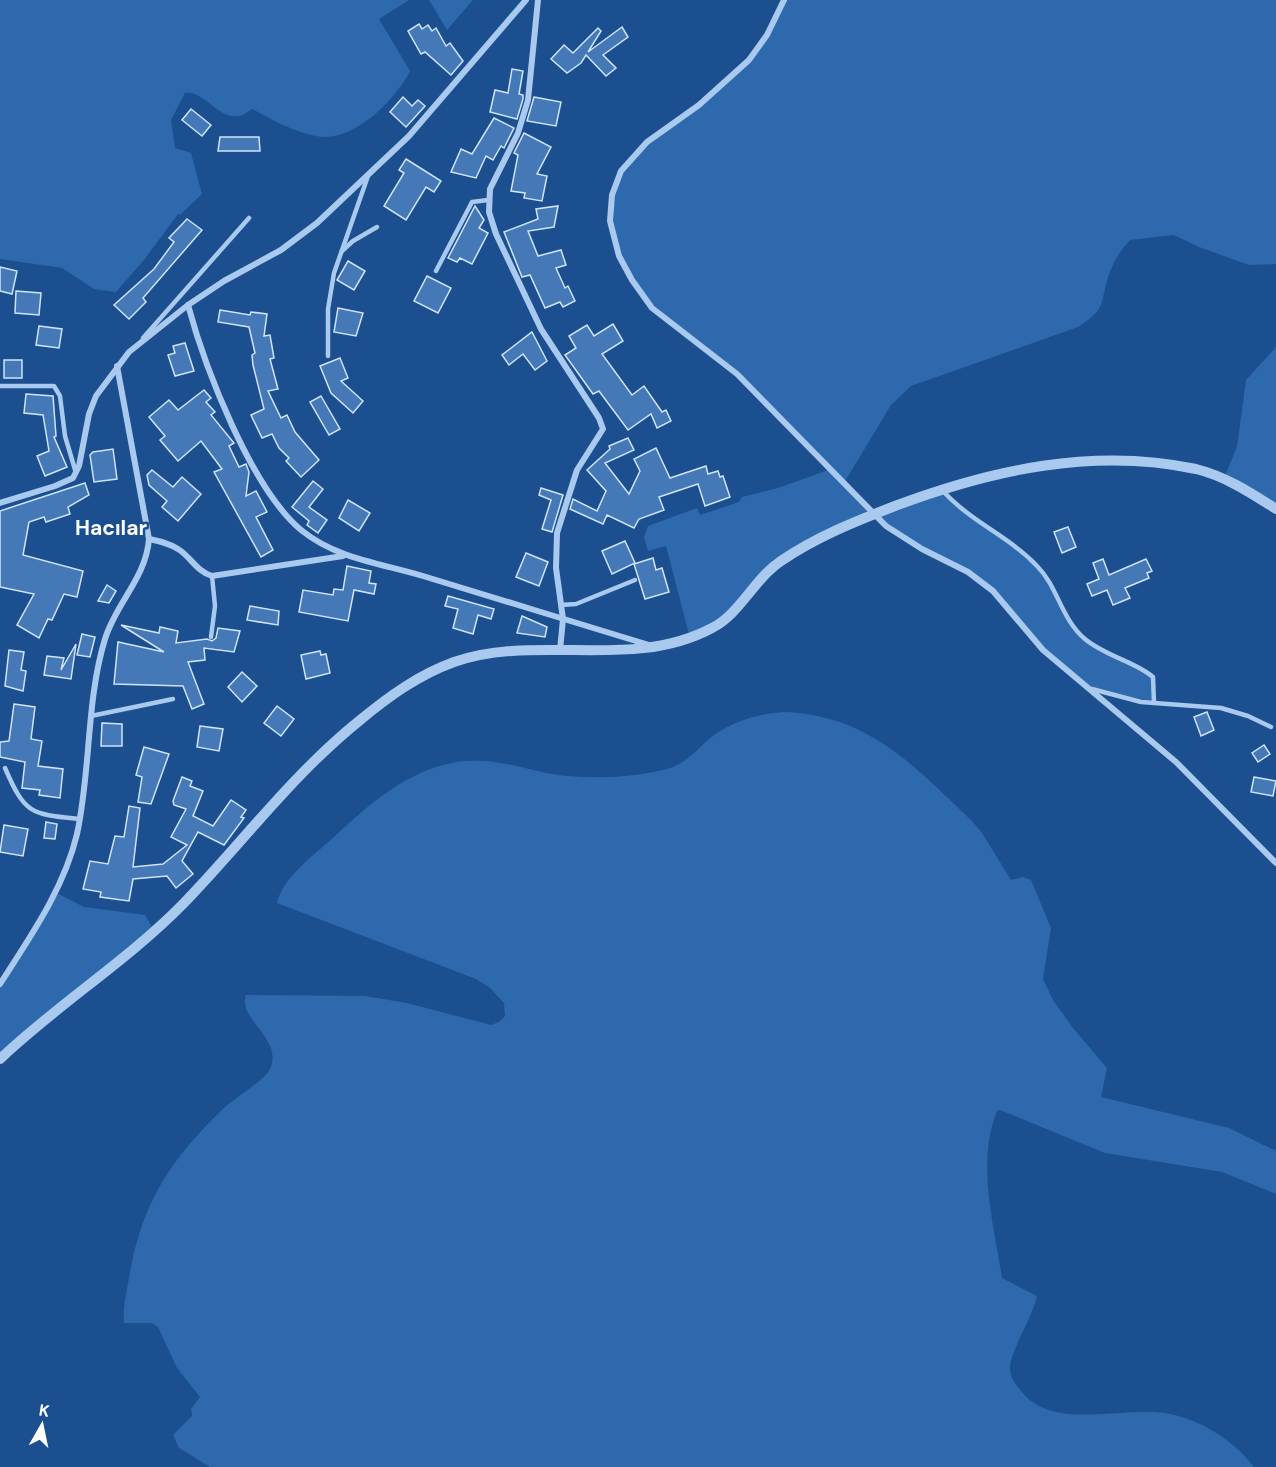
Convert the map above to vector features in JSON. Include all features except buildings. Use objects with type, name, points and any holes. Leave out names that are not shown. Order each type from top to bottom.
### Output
[{"type":"street","points":[[0,503],[55,486],[76,473],[89,414],[96,396],[117,366],[143,338],[188,305],[301,236],[409,136],[526,0]]},
{"type":"street","points":[[538,0],[528,100],[518,133],[493,182],[488,200],[496,234],[541,330],[603,429],[577,470],[557,533],[556,568],[563,619],[560,650]]},
{"type":"street","points":[[784,0],[767,35],[749,60],[699,105],[647,142],[629,159],[615,183],[610,221],[619,256],[632,280],[652,308],[737,374],[874,514],[902,538],[982,580],[1043,650],[1176,762],[1276,863]]},
{"type":"street","points":[[188,305],[207,365],[272,501],[302,530],[344,556],[410,572],[655,646]]},
{"type":"street","points":[[0,984],[55,892],[70,860],[79,819],[91,716],[105,638],[116,614],[144,567],[149,539],[117,366]]},
{"type":"street","points":[[0,1059],[37,1024],[154,931],[183,904],[295,778],[327,747],[381,703],[418,679],[454,662],[487,653],[598,651],[655,646],[690,638],[723,621],[759,579],[779,562],[835,531],[942,489],[981,477],[1046,464],[1123,462],[1197,470],[1224,478],[1276,509]]},
{"type":"street","points":[[149,539],[179,549],[199,570],[212,576],[344,556]]},
{"type":"lane","points":[[328,356],[329,300],[340,253],[369,173]]},
{"type":"lane","points":[[436,271],[472,202],[488,200]]},
{"type":"lane","points":[[143,338],[249,218]]},
{"type":"lane","points":[[340,253],[352,241],[377,227]]},
{"type":"lane","points":[[0,386],[54,386],[57,390],[65,436],[76,473]]},
{"type":"lane","points":[[942,489],[977,523],[1036,564],[1052,585],[1064,613],[1083,637],[1109,656],[1145,671],[1153,678],[1154,703]]},
{"type":"lane","points":[[211,637],[215,606],[212,576]]},
{"type":"lane","points":[[561,605],[576,603],[635,580]]},
{"type":"lane","points":[[1087,688],[1114,696],[1154,703],[1221,708],[1248,716],[1271,727]]},
{"type":"lane","points":[[91,716],[173,699]]},
{"type":"lane","points":[[5,768],[19,799],[25,804],[40,813],[79,819]]},
{"type":"shaded area","points":[[0,0],[409,0],[379,19],[410,71],[395,94],[372,117],[344,133],[330,137],[299,132],[252,109],[242,115],[224,114],[202,98],[185,93],[171,120],[175,148],[191,153],[202,194],[180,215],[178,214],[144,260],[116,292],[94,289],[62,268],[0,259]]},
{"type":"shaded area","points":[[429,0],[473,0],[447,30]]},
{"type":"shaded area","points":[[784,0],[1276,0],[1276,264],[1249,265],[1199,247],[1174,235],[1130,240],[1112,266],[1098,311],[1078,327],[911,386],[891,405],[844,483],[874,514],[779,562],[723,621],[690,638],[666,546],[648,551],[644,537],[648,526],[697,508],[700,515],[739,502],[742,497],[778,488],[831,469],[737,374],[669,323],[632,280],[613,236],[612,195],[629,159],[725,82],[767,35]]},
{"type":"shaded area","points":[[1276,347],[1276,509],[1224,478],[1237,447],[1246,380]]},
{"type":"shaded area","points":[[941,489],[955,505],[1036,564],[1083,637],[1153,677],[1154,703],[1087,688],[1063,669],[982,581],[922,549],[874,514]]},
{"type":"shaded area","points":[[787,712],[817,716],[843,723],[889,748],[930,781],[972,821],[1011,880],[1023,877],[1031,880],[1051,928],[1043,979],[1053,1000],[1073,1028],[1107,1068],[1101,1097],[1229,1128],[1276,1151],[1276,1194],[1222,1172],[1105,1153],[1000,1110],[997,1111],[991,1131],[988,1152],[987,1173],[991,1216],[1002,1278],[1037,1296],[1011,1362],[1011,1375],[1020,1389],[1036,1405],[1054,1411],[1073,1414],[1157,1412],[1187,1419],[1209,1428],[1229,1442],[1254,1467],[210,1467],[179,1448],[173,1435],[192,1416],[191,1409],[200,1397],[177,1368],[158,1327],[152,1323],[124,1323],[125,1300],[141,1228],[172,1166],[203,1129],[227,1106],[262,1079],[270,1069],[273,1058],[271,1048],[248,1012],[245,1004],[246,995],[365,996],[407,1003],[491,1025],[499,1022],[505,1016],[504,1003],[489,987],[476,979],[277,903],[280,893],[292,875],[382,796],[419,774],[439,766],[482,761],[504,763],[567,776],[627,776],[671,768],[691,756],[714,735],[740,721]]},
{"type":"shaded area","points":[[55,892],[84,907],[145,915],[154,931],[0,1059],[0,984]]},
{"type":"district","name":"Hacılar","points":[[111,528]]}]
